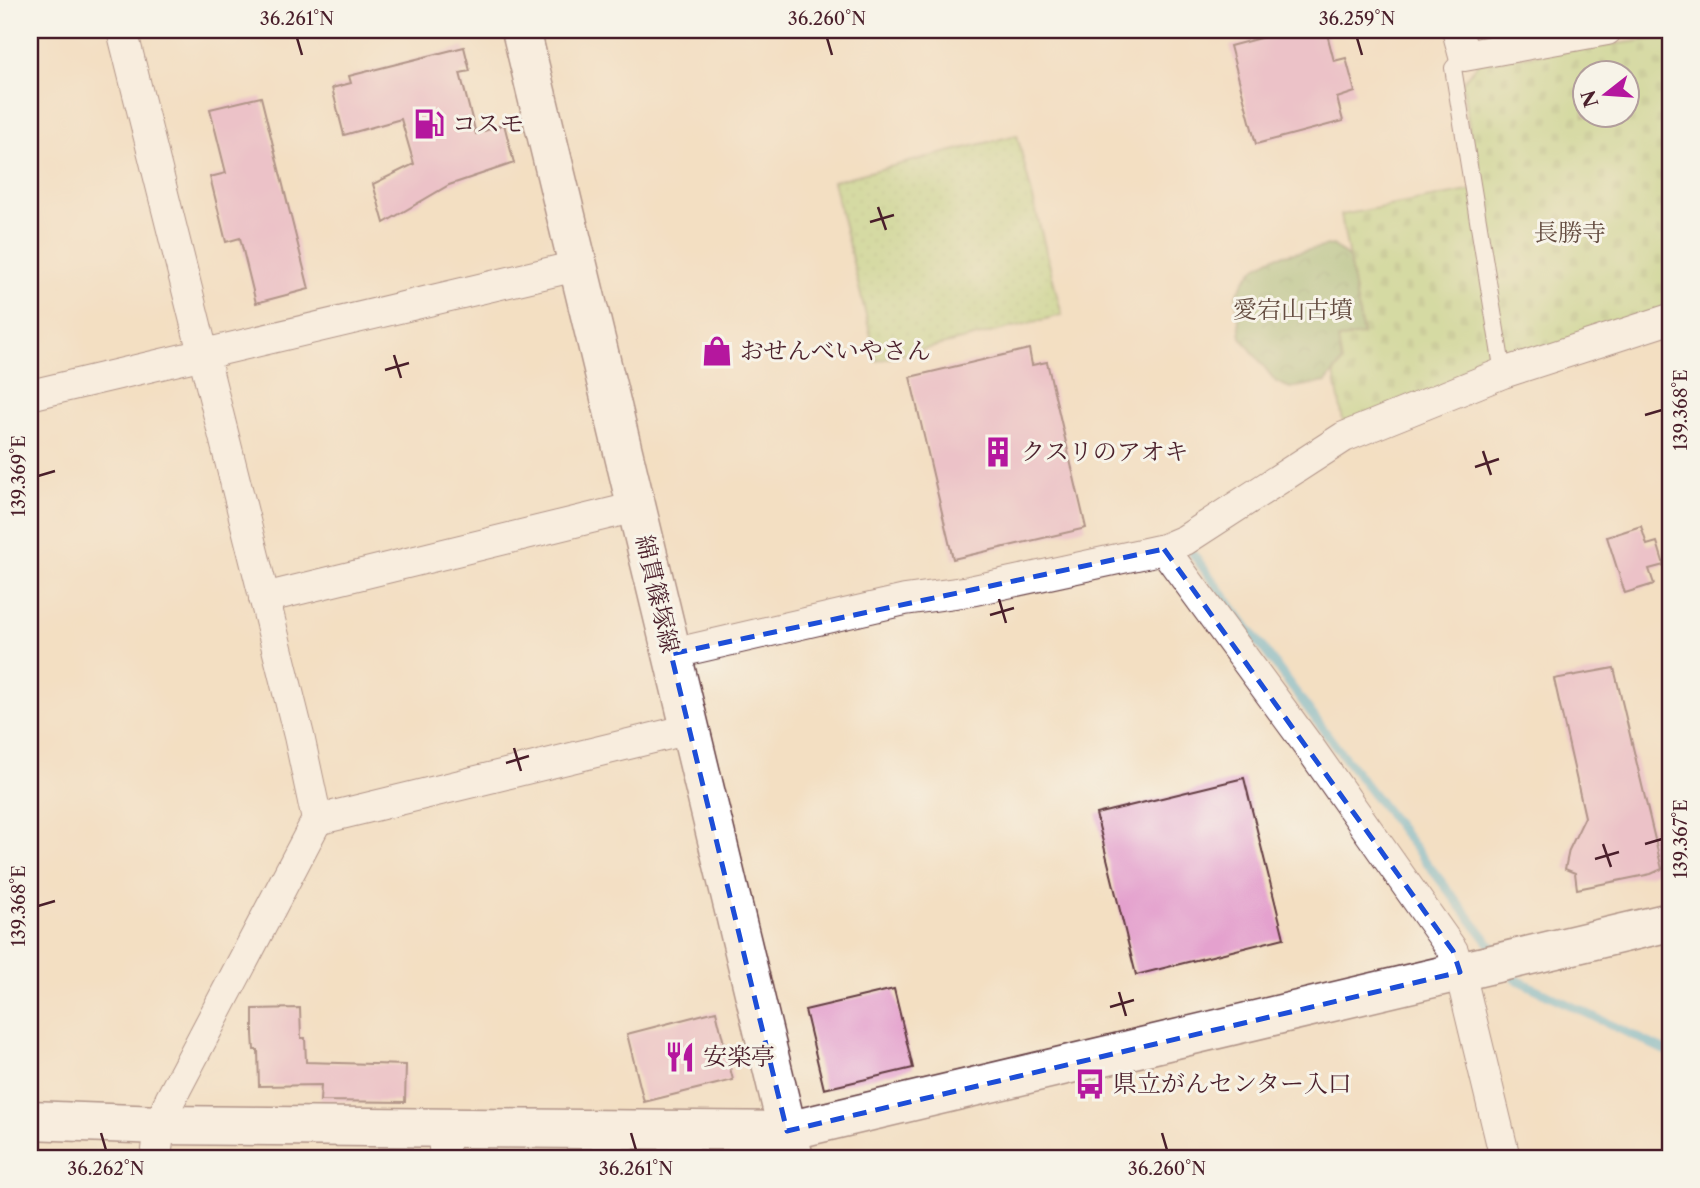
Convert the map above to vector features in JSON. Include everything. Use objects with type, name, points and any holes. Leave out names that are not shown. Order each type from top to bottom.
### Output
[{"type":"street","points":[[122,30],[299,736],[317,820],[170,1100],[158,1142]]},
{"type":"street","name":"綿貫篠塚線","points":[[522,30],[790,1145]]},
{"type":"street","points":[[1461,43],[1607,30]]},
{"type":"street","points":[[30,395],[578,266]]},
{"type":"street","points":[[671,654],[905,600],[970,591],[1164,549],[1185,540],[1344,437],[1503,373],[1670,319]]},
{"type":"street","points":[[264,598],[636,507]]},
{"type":"street","points":[[1164,549],[1310,748],[1453,951],[1505,1158]]},
{"type":"street","points":[[317,820],[690,729]]},
{"type":"street","points":[[30,1120],[158,1142],[790,1145],[1460,972],[1670,922]]},
{"type":"lane","points":[[1461,43],[1453,68],[1503,373]]},
{"type":"highlighted area","points":[[1164,549],[1453,951],[1460,972],[787,1131],[671,654]]},
{"type":"green space","name":"長勝寺","points":[[1670,37],[1670,308],[1344,426],[1334,373],[1342,363],[1338,339],[1363,335],[1341,215],[1479,189],[1462,83],[1479,62]]},
{"type":"green space","points":[[1017,135],[1062,315],[877,361],[833,181]]},
{"type":"green space","name":"愛宕山古墳","points":[[1333,245],[1349,258],[1363,336],[1326,382],[1290,388],[1276,382],[1241,337],[1236,296],[1256,267],[1274,257]]},
{"type":"building","points":[[1290,30],[1326,30],[1334,61],[1346,58],[1355,92],[1337,98],[1343,121],[1256,144],[1230,46]]},
{"type":"building","points":[[464,47],[470,71],[460,73],[476,134],[504,124],[514,163],[449,185],[384,223],[373,184],[414,164],[401,119],[344,135],[332,88],[351,83],[349,76]]},
{"type":"building","points":[[261,97],[309,289],[256,303],[240,238],[226,242],[210,177],[226,173],[210,109]]},
{"type":"building","name":"クスリのアオキ","points":[[1029,349],[1032,365],[1047,362],[1086,528],[953,559],[910,377]]},
{"type":"building","points":[[1641,526],[1647,545],[1657,542],[1664,565],[1649,569],[1654,584],[1625,593],[1607,537]]},
{"type":"building","points":[[1614,668],[1662,869],[1651,874],[1577,889],[1575,873],[1565,869],[1569,850],[1585,817],[1554,679]]},
{"type":"building","points":[[1244,778],[1284,938],[1136,975],[1096,814]]},
{"type":"building","points":[[894,989],[913,1068],[824,1089],[805,1010]]},
{"type":"building","points":[[300,1008],[301,1038],[305,1038],[306,1062],[406,1065],[405,1102],[320,1101],[321,1085],[259,1086],[258,1050],[254,1050],[253,1009]]},
{"type":"building","name":"安楽亭","points":[[716,1011],[733,1080],[644,1102],[627,1034]]},
{"type":"waterway","points":[[1193,554],[1335,745],[1497,953]]},
{"type":"waterway","points":[[1509,971],[1515,979],[1670,1053]]},
{"type":"place","name":"コスモ","points":[[429,124]]},
{"type":"place","name":"おせんべいやさん","points":[[717,351]]},
{"type":"place","name":"クスリのアオキ","points":[[998,452]]},
{"type":"place","name":"安楽亭","points":[[680,1057]]},
{"type":"place","name":"県立がんセンター入口","points":[[1090,1084]]}]
